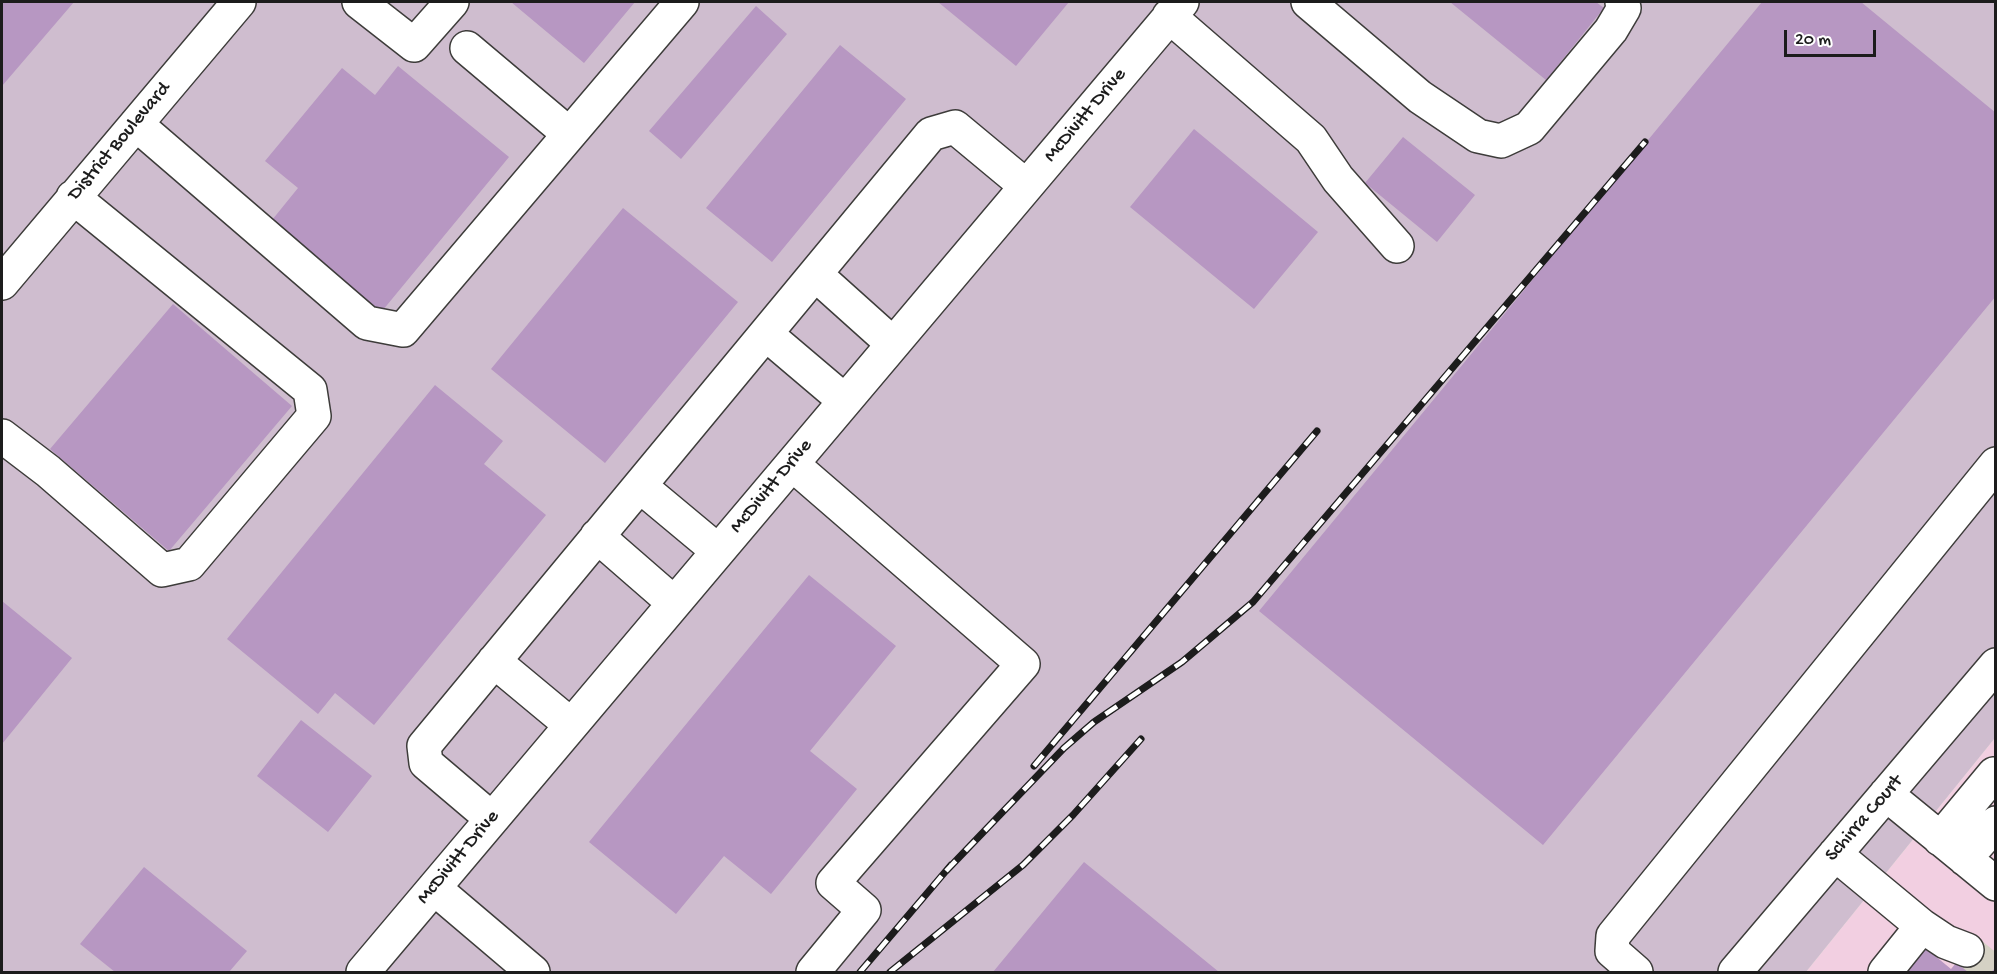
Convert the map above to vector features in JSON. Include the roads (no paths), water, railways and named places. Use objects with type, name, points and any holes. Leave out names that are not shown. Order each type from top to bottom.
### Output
[{"type":"street","name":"District Boulevard","points":[[2,282],[239,2]]},
{"type":"street","points":[[359,2],[414,45],[452,2]]},
{"type":"street","points":[[136,124],[367,323],[404,330],[682,2]]},
{"type":"street","points":[[1308,2],[1420,97],[1478,136],[1501,141],[1529,128],[1611,30],[1624,8],[1622,2]]},
{"type":"street","points":[[1176,9],[1311,139],[1338,179],[1397,246]]},
{"type":"street","name":"McDivitt Drive","points":[[363,972],[1176,9]]},
{"type":"street","points":[[467,48],[569,134]]},
{"type":"street","points":[[492,819],[426,763],[424,746],[931,134],[955,127],[1026,186]]},
{"type":"street","points":[[2,436],[48,471],[162,570],[189,564],[314,416],[310,390],[73,197]]},
{"type":"street","points":[[814,274],[893,344]]},
{"type":"street","points":[[766,334],[845,401]]},
{"type":"street","points":[[792,464],[1023,664],[833,883],[864,910],[813,972]]},
{"type":"street","points":[[1636,972],[1612,951],[1613,936],[1995,464]]},
{"type":"street","points":[[639,486],[718,551]]},
{"type":"street","points":[[597,536],[674,603]]},
{"type":"street","points":[[494,661],[572,725]]},
{"type":"street","name":"Schirra Court","points":[[1735,972],[1995,665]]},
{"type":"street","points":[[1952,849],[1994,774]]},
{"type":"street","points":[[1886,794],[1994,882]]},
{"type":"street","points":[[1952,849],[1995,823]]},
{"type":"street","points":[[1835,854],[1948,945],[1885,972]]},
{"type":"street","points":[[434,888],[533,972]]},
{"type":"tunnel","points":[[1967,950],[1994,972]]},
{"type":"railway","points":[[946,871],[1064,748],[1094,722],[1182,662],[1253,602],[1645,142]]},
{"type":"railway","points":[[1034,766],[1317,431]]},
{"type":"railway","points":[[890,972],[1023,865],[1073,815],[1141,739]]},
{"type":"railway","points":[[860,972],[951,865]]}]
